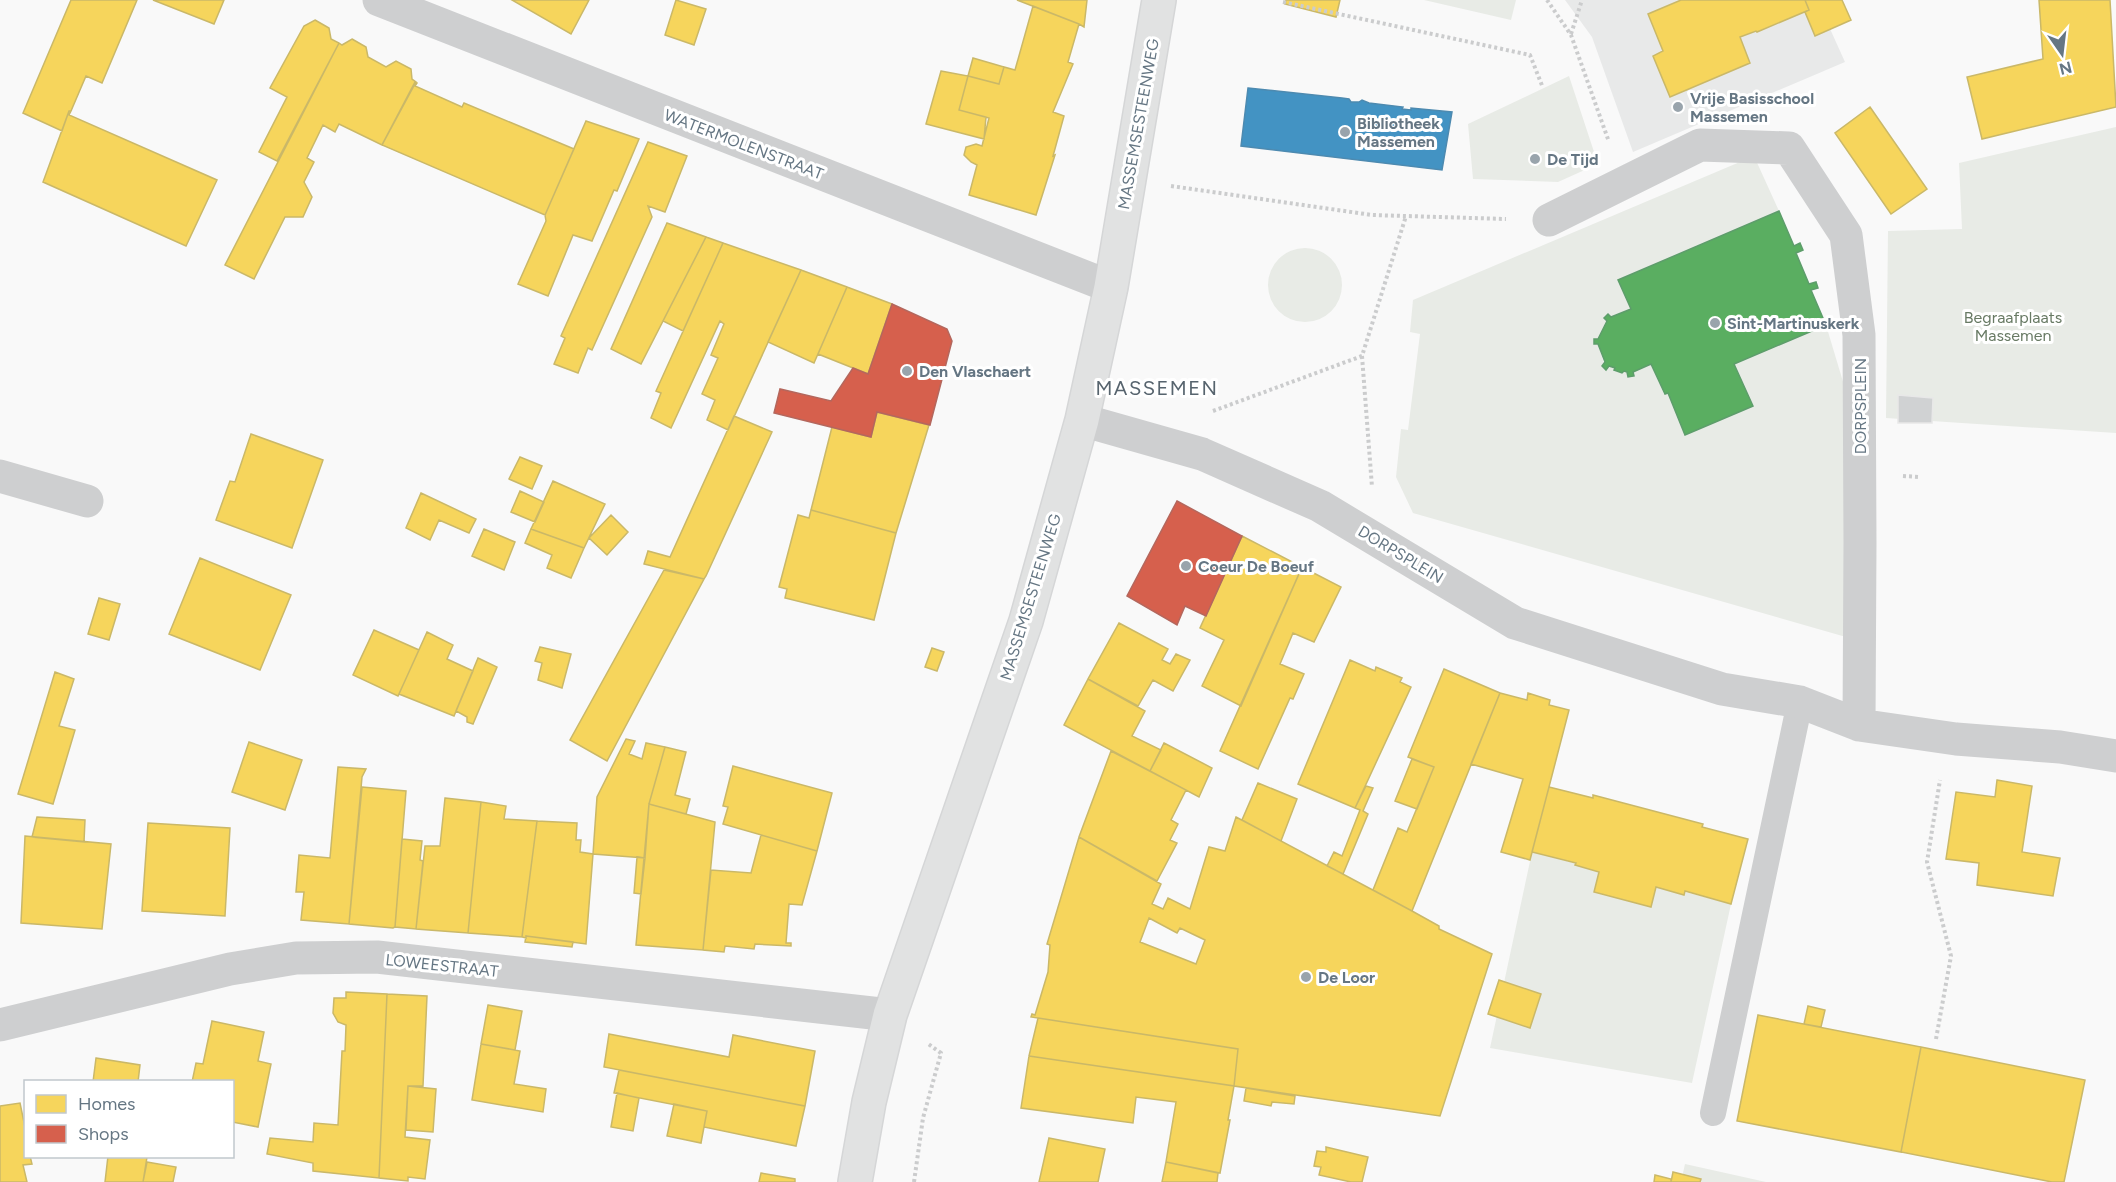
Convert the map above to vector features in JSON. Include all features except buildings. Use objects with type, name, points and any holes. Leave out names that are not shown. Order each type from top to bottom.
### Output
[{"type":"main road","name":"MASSEMSESTEENWEG","points":[[855,1182],[869,1102],[890,1015],[1026,621],[1082,420],[1111,287],[1159,0]]},
{"type":"street","name":"WATERMOLENSTRAAT","points":[[379,0],[1111,287]]},
{"type":"street","name":"DORPSPLEIN","points":[[1549,220],[1700,145],[1789,148],[1846,235],[1859,335],[1859,725]]},
{"type":"street","name":"DORPSPLEIN","points":[[1082,420],[1202,454],[1320,506],[1515,623],[1722,689],[1800,702],[1859,725],[1947,738],[2060,747],[2116,756]]},
{"type":"street","points":[[0,476],[87,501]]},
{"type":"street","name":"LOWEESTRAAT","points":[[0,1025],[230,969],[296,958],[377,957],[890,1015]]},
{"type":"lane","points":[[1713,1113],[1800,702]]},
{"type":"path","points":[[1547,0],[1571,35],[1624,183]]},
{"type":"path","points":[[1571,35],[1582,0]]},
{"type":"path","points":[[1283,2],[1530,55],[1543,88]]},
{"type":"path","points":[[1129,180],[1372,215],[1549,220]]},
{"type":"path","points":[[1379,541],[1372,490],[1362,356],[1406,216]]},
{"type":"path","points":[[1208,413],[1362,356]]},
{"type":"path","points":[[1936,1039],[1951,956],[1927,862],[1947,738]]},
{"type":"path","points":[[890,1015],[941,1053],[923,1118],[914,1182]]},
{"type":"shaded area","name":"Vrije Basisschool Massemen","points":[[1565,0],[1817,0],[1845,62],[1633,152],[1592,37]]},
{"type":"green space","points":[[1424,0],[1516,0],[1511,20]]},
{"type":"green space","points":[[1569,76],[1598,164],[1558,182],[1473,179],[1468,124]]},
{"type":"green space","name":"Begraafplaats Massemen","points":[[2116,127],[2116,433],[1886,418],[1888,231],[1962,229],[1959,163]]},
{"type":"green space","points":[[1754,156],[1779,211],[1618,280],[1631,309],[1611,317],[1608,314],[1604,317],[1607,321],[1598,339],[1594,339],[1594,344],[1598,345],[1606,369],[1609,366],[1622,373],[1627,372],[1628,377],[1634,376],[1633,372],[1651,364],[1664,394],[1668,393],[1685,435],[1753,406],[1734,364],[1826,325],[1850,405],[1846,637],[1413,513],[1396,477],[1401,429],[1408,430],[1420,334],[1410,332],[1413,300]]},
{"type":"green space","points":[[1305,248],[1319,251],[1331,259],[1339,271],[1342,285],[1339,299],[1331,311],[1319,319],[1305,322],[1291,319],[1279,311],[1271,299],[1268,285],[1271,271],[1279,259],[1291,251]]},
{"type":"green space","points":[[1532,852],[1731,904],[1692,1083],[1490,1048]]},
{"type":"green space","points":[[1685,1164],[1766,1182],[1681,1182]]},
{"type":"place","name":"Vrije Basisschool Massemen","points":[[1678,107]]},
{"type":"place","name":"Bibliotheek Massemen","points":[[1345,132]]},
{"type":"place","name":"De Tijd","points":[[1535,159]]},
{"type":"place","name":"Sint-Martinuskerk","points":[[1715,323]]},
{"type":"place","name":"Den Vlaschaert","points":[[907,371]]},
{"type":"place","name":"Coeur De Boeuf","points":[[1186,566]]},
{"type":"place","name":"De Loor","points":[[1306,977]]},
{"type":"district","name":"MASSEMEN","points":[[1157,388]]}]
